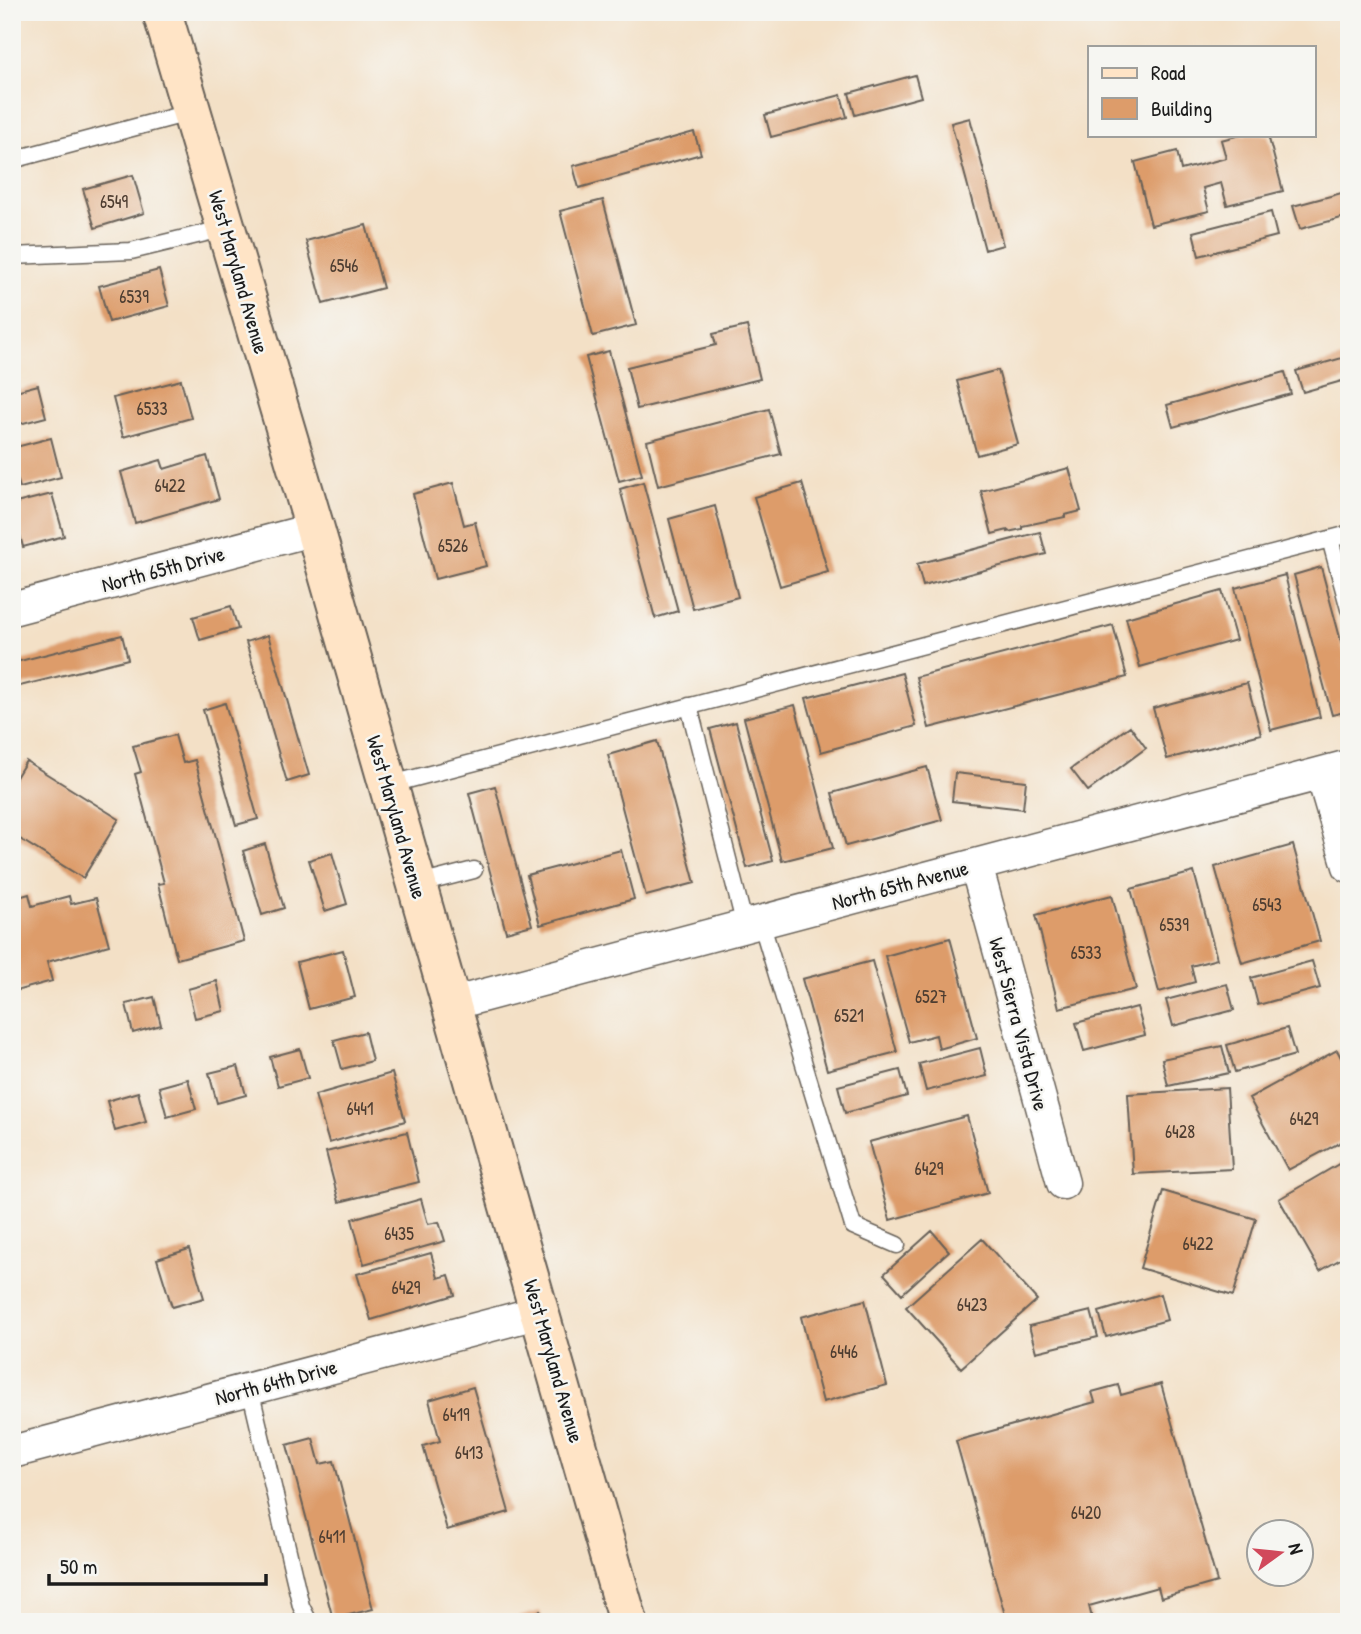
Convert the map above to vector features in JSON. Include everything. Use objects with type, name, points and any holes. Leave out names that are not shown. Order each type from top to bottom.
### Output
[{"type":"street","name":"West Maryland Avenue","points":[[162,12],[314,529],[628,1622]]},
{"type":"street","name":"North 65th Drive","points":[[12,609],[314,529]]},
{"type":"street","name":"North 65th Avenue","points":[[451,1004],[1335,770]]},
{"type":"street","points":[[1335,770],[1349,866]]},
{"type":"street","name":"West Sierra Vista Drive","points":[[976,865],[1063,1183]]},
{"type":"street","name":"North 64th Drive","points":[[12,1452],[540,1312]]},
{"type":"lane","points":[[12,160],[192,112]]},
{"type":"lane","points":[[12,256],[131,251],[226,229]]},
{"type":"lane","points":[[388,785],[1349,534]]},
{"type":"lane","points":[[1330,539],[1349,609]]},
{"type":"lane","points":[[690,706],[753,924],[853,1226],[897,1245]]},
{"type":"lane","points":[[416,885],[474,870]]},
{"type":"lane","points":[[250,1389],[301,1606],[309,1622]]},
{"type":"building","points":[[250,12],[276,12],[276,13],[252,20]]},
{"type":"building","points":[[915,75],[921,97],[855,115],[849,93]]},
{"type":"building","points":[[841,95],[847,117],[771,137],[765,115]]},
{"type":"building","points":[[970,118],[1003,245],[985,250],[951,123]]},
{"type":"building","points":[[694,132],[701,154],[579,188],[573,166]]},
{"type":"building","points":[[1236,136],[1268,136],[1283,191],[1227,205],[1221,183],[1203,188],[1209,211],[1151,225],[1135,162],[1177,151],[1181,170],[1226,158],[1221,140]]},
{"type":"building","points":[[133,175],[144,213],[95,228],[83,189]]},
{"type":"building","points":[[1349,191],[1349,216],[1300,229],[1293,206]]},
{"type":"building","points":[[603,200],[636,325],[593,336],[560,211]]},
{"type":"building","points":[[1271,212],[1277,236],[1199,256],[1193,232]]},
{"type":"building","points":[[366,225],[383,288],[323,304],[306,241]]},
{"type":"building","points":[[159,270],[169,306],[109,322],[99,286]]},
{"type":"building","points":[[747,326],[760,379],[637,409],[627,367],[716,345],[713,334]]},
{"type":"building","points":[[609,351],[642,475],[619,481],[586,357]]},
{"type":"building","points":[[1349,356],[1349,379],[1303,392],[1296,371]]},
{"type":"building","points":[[998,370],[1018,444],[977,455],[957,381]]},
{"type":"building","points":[[1285,372],[1291,394],[1173,427],[1167,405]]},
{"type":"building","points":[[181,380],[191,418],[123,437],[113,398]]},
{"type":"building","points":[[38,385],[46,417],[12,426],[12,392]]},
{"type":"building","points":[[769,409],[781,454],[658,486],[647,441]]},
{"type":"building","points":[[51,438],[61,477],[20,488],[12,460],[12,448]]},
{"type":"building","points":[[207,456],[219,499],[135,523],[121,472],[161,460],[164,469]]},
{"type":"building","points":[[1069,468],[1081,511],[1022,526],[1022,529],[992,534],[981,491]]},
{"type":"building","points":[[643,482],[678,611],[655,618],[620,489]]},
{"type":"building","points":[[453,483],[464,525],[475,522],[486,566],[435,579],[413,494]]},
{"type":"building","points":[[802,483],[828,572],[780,586],[754,497]]},
{"type":"building","points":[[52,494],[64,536],[23,547],[12,504]]},
{"type":"building","points":[[715,506],[738,597],[693,609],[669,519]]},
{"type":"building","points":[[1040,532],[1046,554],[923,586],[917,564]]},
{"type":"building","points":[[1321,567],[1349,671],[1349,711],[1332,715],[1294,575]]},
{"type":"building","points":[[1285,575],[1320,717],[1271,730],[1235,588]]},
{"type":"building","points":[[1222,591],[1236,640],[1140,667],[1126,618]]},
{"type":"building","points":[[231,606],[238,629],[200,640],[193,617]]},
{"type":"building","points":[[1113,625],[1127,677],[929,728],[916,677]]},
{"type":"building","points":[[122,635],[128,659],[12,688],[12,663]]},
{"type":"building","points":[[268,635],[309,775],[287,782],[246,642]]},
{"type":"building","points":[[902,673],[916,726],[821,752],[806,698]]},
{"type":"building","points":[[1247,683],[1261,734],[1167,759],[1153,708]]},
{"type":"building","points":[[225,703],[258,819],[236,825],[203,710]]},
{"type":"building","points":[[795,705],[833,848],[782,861],[744,718]]},
{"type":"building","points":[[736,722],[773,861],[747,868],[710,729]]},
{"type":"building","points":[[1130,726],[1146,748],[1088,791],[1071,769]]},
{"type":"building","points":[[175,735],[183,763],[195,760],[244,941],[177,959],[158,884],[164,883],[135,774],[141,772],[133,746]]},
{"type":"building","points":[[657,741],[695,883],[646,896],[608,755]]},
{"type":"building","points":[[26,761],[119,819],[83,878],[12,834],[12,784]]},
{"type":"building","points":[[927,767],[942,820],[846,846],[832,793]]},
{"type":"building","points":[[955,773],[1026,781],[1023,809],[952,801]]},
{"type":"building","points":[[495,786],[532,925],[506,932],[469,793]]},
{"type":"building","points":[[265,844],[284,908],[262,915],[243,851]]},
{"type":"building","points":[[1293,845],[1320,941],[1242,963],[1215,867]]},
{"type":"building","points":[[621,850],[634,899],[540,925],[527,875]]},
{"type":"building","points":[[332,853],[347,904],[325,911],[309,860]]},
{"type":"building","points":[[1194,872],[1217,959],[1191,966],[1195,982],[1159,992],[1131,889]]},
{"type":"building","points":[[29,894],[32,906],[69,896],[71,904],[96,898],[109,945],[47,962],[52,981],[12,992],[12,899]]},
{"type":"building","points":[[1112,895],[1136,989],[1059,1008],[1036,915]]},
{"type":"building","points":[[950,938],[977,1038],[939,1049],[936,1035],[909,1042],[885,956]]},
{"type":"building","points":[[343,950],[355,997],[309,1009],[297,962]]},
{"type":"building","points":[[872,961],[897,1052],[827,1070],[802,979]]},
{"type":"building","points":[[1312,961],[1320,988],[1258,1005],[1251,978]]},
{"type":"building","points":[[217,981],[224,1011],[195,1018],[188,989]]},
{"type":"building","points":[[1227,984],[1234,1010],[1173,1026],[1166,1000]]},
{"type":"building","points":[[154,997],[161,1025],[133,1033],[126,1004]]},
{"type":"building","points":[[1137,1007],[1145,1035],[1084,1051],[1076,1023]]},
{"type":"building","points":[[1287,1028],[1295,1055],[1235,1072],[1227,1045]]},
{"type":"building","points":[[365,1032],[372,1061],[342,1069],[334,1040]]},
{"type":"building","points":[[1222,1046],[1229,1073],[1168,1086],[1162,1059]]},
{"type":"building","points":[[980,1048],[987,1076],[926,1091],[919,1064]]},
{"type":"building","points":[[300,1049],[308,1078],[278,1086],[270,1057]]},
{"type":"building","points":[[1337,1050],[1349,1073],[1349,1138],[1288,1170],[1249,1098]]},
{"type":"building","points":[[238,1066],[246,1095],[217,1103],[209,1073]]},
{"type":"building","points":[[900,1070],[907,1096],[845,1113],[838,1086]]},
{"type":"building","points":[[392,1073],[405,1121],[329,1143],[315,1095]]},
{"type":"building","points":[[188,1079],[196,1109],[167,1117],[159,1087]]},
{"type":"building","points":[[1227,1088],[1232,1169],[1133,1174],[1128,1094]]},
{"type":"building","points":[[138,1092],[146,1122],[115,1131],[107,1101]]},
{"type":"building","points":[[967,1116],[988,1193],[890,1220],[869,1142]]},
{"type":"building","points":[[407,1132],[419,1182],[339,1202],[326,1152]]},
{"type":"building","points":[[1349,1158],[1349,1254],[1320,1271],[1279,1199]]},
{"type":"building","points":[[1163,1191],[1256,1219],[1233,1296],[1140,1268]]},
{"type":"building","points":[[421,1199],[428,1224],[439,1222],[445,1241],[364,1264],[352,1219]]},
{"type":"building","points":[[932,1231],[949,1251],[902,1294],[884,1274]]},
{"type":"building","points":[[982,1239],[1037,1300],[961,1368],[906,1307]]},
{"type":"building","points":[[189,1249],[204,1298],[172,1307],[157,1259]]},
{"type":"building","points":[[431,1253],[438,1278],[449,1275],[455,1295],[371,1320],[357,1274]]},
{"type":"building","points":[[1160,1294],[1167,1320],[1106,1337],[1099,1312]]},
{"type":"building","points":[[865,1300],[887,1385],[823,1402],[801,1317]]},
{"type":"building","points":[[1091,1311],[1098,1337],[1036,1352],[1029,1326]]},
{"type":"building","points":[[1161,1384],[1217,1582],[1161,1598],[1158,1587],[1089,1606],[1093,1622],[1007,1622],[956,1441],[1095,1402],[1092,1392],[1118,1385],[1121,1395]]},
{"type":"building","points":[[473,1387],[509,1512],[447,1530],[423,1446],[440,1441],[429,1400]]},
{"type":"building","points":[[313,1438],[320,1464],[334,1461],[373,1609],[333,1619],[287,1445]]},
{"type":"building","points":[[540,1611],[543,1622],[504,1622],[504,1621]]}]
